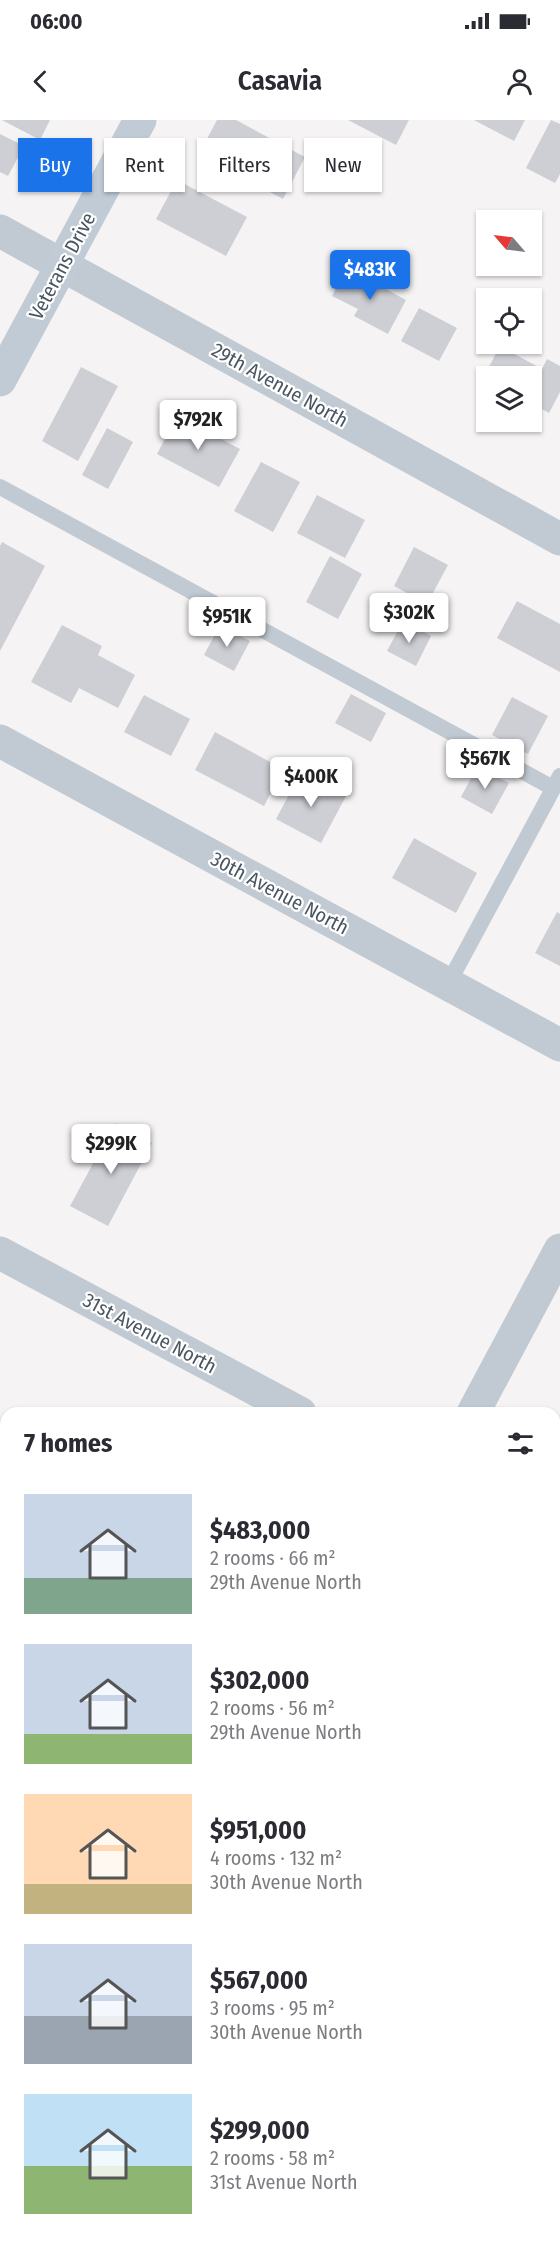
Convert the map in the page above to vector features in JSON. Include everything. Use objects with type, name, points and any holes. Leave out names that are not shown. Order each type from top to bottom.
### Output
[{"type":"main road","name":"Veterans Drive","points":[[0,380],[140,120]]},
{"type":"street","name":"29th Avenue North","points":[[0,231],[560,539]]},
{"type":"street","name":"30th Avenue North","points":[[0,741],[560,1045]]},
{"type":"street","points":[[476,1407],[560,1250]]},
{"type":"street","name":"31st Avenue North","points":[[0,1253],[289,1407]]},
{"type":"lane","points":[[0,487],[557,782],[448,984]]},
{"type":"building","points":[[2,120],[50,120],[41,138],[36,138]]},
{"type":"building","points":[[217,120],[236,120],[270,138],[207,138]]},
{"type":"building","points":[[348,120],[409,120],[396,145]]},
{"type":"building","points":[[474,120],[525,120],[514,141]]},
{"type":"building","points":[[551,120],[560,124],[560,174],[555,183],[526,168]]},
{"type":"building","points":[[0,134],[18,143],[18,157],[8,176],[0,172]]},
{"type":"building","points":[[292,150],[304,156],[292,182]]},
{"type":"building","points":[[185,184],[247,217],[226,256],[156,219],[171,192],[185,192]]},
{"type":"building","points":[[270,192],[287,192],[283,199]]},
{"type":"building","points":[[347,268],[406,300],[388,334],[354,316],[358,309],[332,296]]},
{"type":"building","points":[[419,308],[457,328],[439,361],[401,341]]},
{"type":"building","points":[[496,354],[515,354],[537,366],[489,366]]},
{"type":"building","points":[[547,359],[560,366],[560,392],[549,413],[542,409],[542,369]]},
{"type":"building","points":[[81,367],[118,386],[78,461],[42,441]]},
{"type":"building","points":[[177,416],[240,449],[219,487],[157,454]]},
{"type":"building","points":[[107,428],[133,442],[108,489],[82,475]]},
{"type":"building","points":[[261,462],[300,482],[273,532],[234,511]]},
{"type":"building","points":[[317,495],[365,520],[345,558],[297,533]]},
{"type":"building","points":[[2,542],[45,566],[0,651],[0,546]]},
{"type":"building","points":[[414,547],[448,565],[427,604],[394,586]]},
{"type":"building","points":[[330,556],[362,574],[338,619],[306,602]]},
{"type":"building","points":[[517,601],[560,624],[560,672],[497,638]]},
{"type":"building","points":[[403,621],[431,636],[416,666],[387,651]]},
{"type":"building","points":[[62,625],[102,646],[98,655],[135,675],[118,708],[79,688],[71,703],[31,682]]},
{"type":"building","points":[[220,625],[250,641],[234,671],[204,655]]},
{"type":"building","points":[[351,694],[386,713],[371,742],[335,723]]},
{"type":"building","points":[[144,695],[190,719],[171,756],[124,732]]},
{"type":"building","points":[[512,697],[548,716],[528,754],[492,735]]},
{"type":"building","points":[[215,732],[283,769],[264,806],[195,770]]},
{"type":"building","points":[[477,767],[509,783],[492,814],[461,797]]},
{"type":"building","points":[[301,772],[346,796],[321,843],[276,819]]},
{"type":"building","points":[[414,838],[477,873],[456,913],[392,878]]},
{"type":"building","points":[[557,912],[560,914],[560,966],[535,953]]},
{"type":"building","points":[[115,1123],[152,1143],[108,1226],[70,1206]]}]
